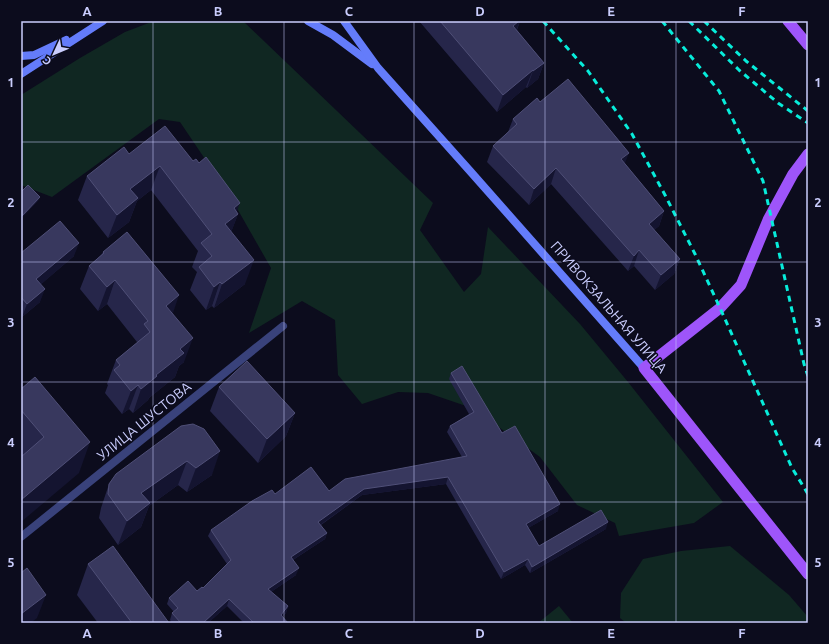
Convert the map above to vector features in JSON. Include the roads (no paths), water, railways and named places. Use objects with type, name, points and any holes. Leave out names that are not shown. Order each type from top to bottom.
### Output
[{"type":"main road","points":[[21,74],[103,21]]},
{"type":"main road","points":[[308,21],[334,35],[378,68]]},
{"type":"main road","points":[[344,21],[378,68]]},
{"type":"main road","points":[[788,21],[808,45]]},
{"type":"main road","points":[[21,56],[34,55],[92,28]]},
{"type":"main road","name":"ПРИВОКЗАЛЬНАЯ УЛИЦА","points":[[378,68],[644,368],[808,574]]},
{"type":"main road","points":[[644,368],[720,308],[741,285],[768,220],[793,174],[808,154]]},
{"type":"street","name":"УЛИЦА ШУСТОВА","points":[[21,537],[283,326]]},
{"type":"railway","points":[[543,21],[588,71],[632,134],[695,254],[792,468],[808,494]]},
{"type":"railway","points":[[662,21],[719,91],[763,181],[808,376]]},
{"type":"railway","points":[[689,21],[739,70],[778,103],[808,123]]},
{"type":"railway","points":[[704,21],[746,61],[808,111]]}]
